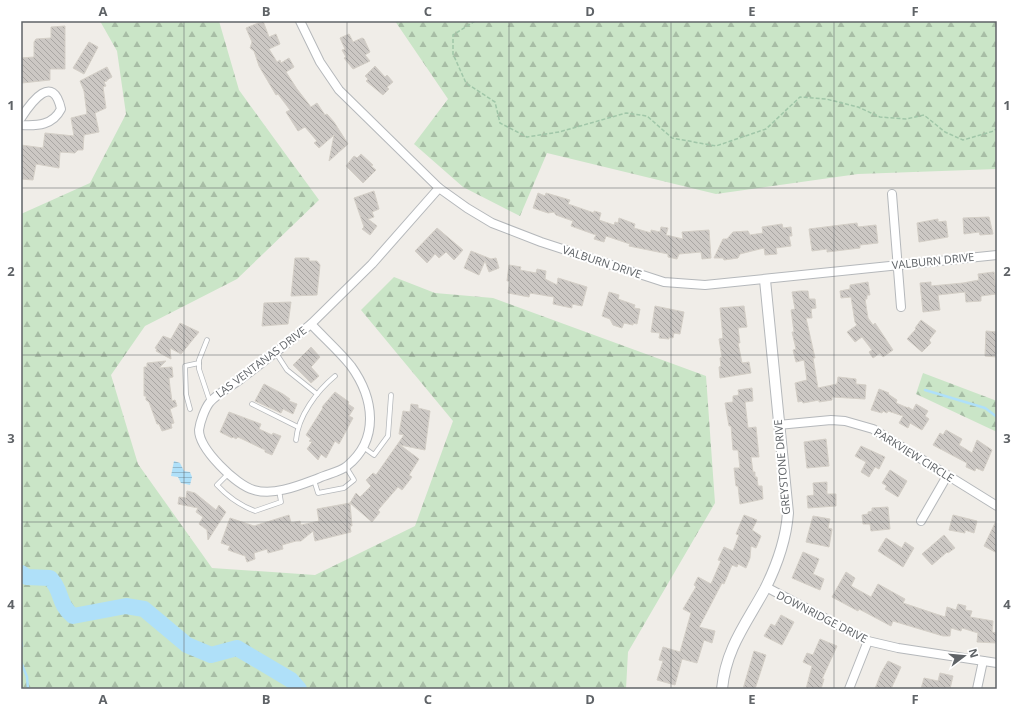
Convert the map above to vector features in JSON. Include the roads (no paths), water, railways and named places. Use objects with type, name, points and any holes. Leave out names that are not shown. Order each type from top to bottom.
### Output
[{"type":"street","name":"VALBURN DRIVE","points":[[300,21],[320,62],[339,90],[439,188],[467,208],[492,223],[541,242],[664,282],[705,285],[997,255]]},
{"type":"street","points":[[21,125],[40,125],[50,122],[58,115],[61,109],[55,94],[49,91],[42,93],[23,114]]},
{"type":"street","name":"LAS VENTANAS DRIVE","points":[[311,324],[350,366],[363,387],[370,411],[370,428],[363,447],[346,467],[314,480],[279,490],[268,492],[254,490],[240,484],[228,474],[202,443],[199,430],[210,402],[276,353],[311,324],[372,264],[439,188]]},
{"type":"street","points":[[892,194],[899,264],[897,276],[900,307]]},
{"type":"street","name":"GREYSTONE DRIVE","points":[[722,689],[727,660],[735,642],[766,588],[787,531],[788,513],[778,425],[765,280]]},
{"type":"street","name":"PARKVIEW CIRCLE","points":[[778,425],[831,420],[860,424],[890,437],[947,476],[997,506]]},
{"type":"street","points":[[921,521],[947,476]]},
{"type":"street","name":"DOWNRIDGE DRIVE","points":[[766,588],[868,641],[898,648],[997,663]]},
{"type":"street","points":[[849,689],[868,641]]},
{"type":"street","points":[[977,689],[982,661]]},
{"type":"lane","points":[[207,340],[199,363],[199,369],[210,402]]},
{"type":"lane","points":[[276,353],[287,370],[317,394]]},
{"type":"lane","points":[[190,409],[186,394],[185,366],[199,363]]},
{"type":"lane","points":[[296,440],[298,427],[317,394],[335,376]]},
{"type":"lane","points":[[363,447],[374,456],[388,436],[391,395]]},
{"type":"lane","points":[[252,404],[298,427]]},
{"type":"lane","points":[[314,480],[318,492],[344,488],[354,480],[346,467]]},
{"type":"lane","points":[[228,474],[217,485],[228,496],[255,511],[281,502],[279,490]]},
{"type":"water","points":[[174,461],[180,463],[184,471],[190,472],[192,477],[190,485],[181,483],[178,477],[171,476]]},
{"type":"waterway","points":[[925,390],[985,408],[997,417]]},
{"type":"waterway","points":[[21,573],[27,577],[50,578],[57,588],[64,606],[73,616],[126,606],[144,609],[187,645],[211,655],[237,648],[291,680],[299,689]]},
{"type":"waterway","points":[[21,640],[21,648]]},
{"type":"waterway","points":[[21,662],[27,677],[28,689]]}]
